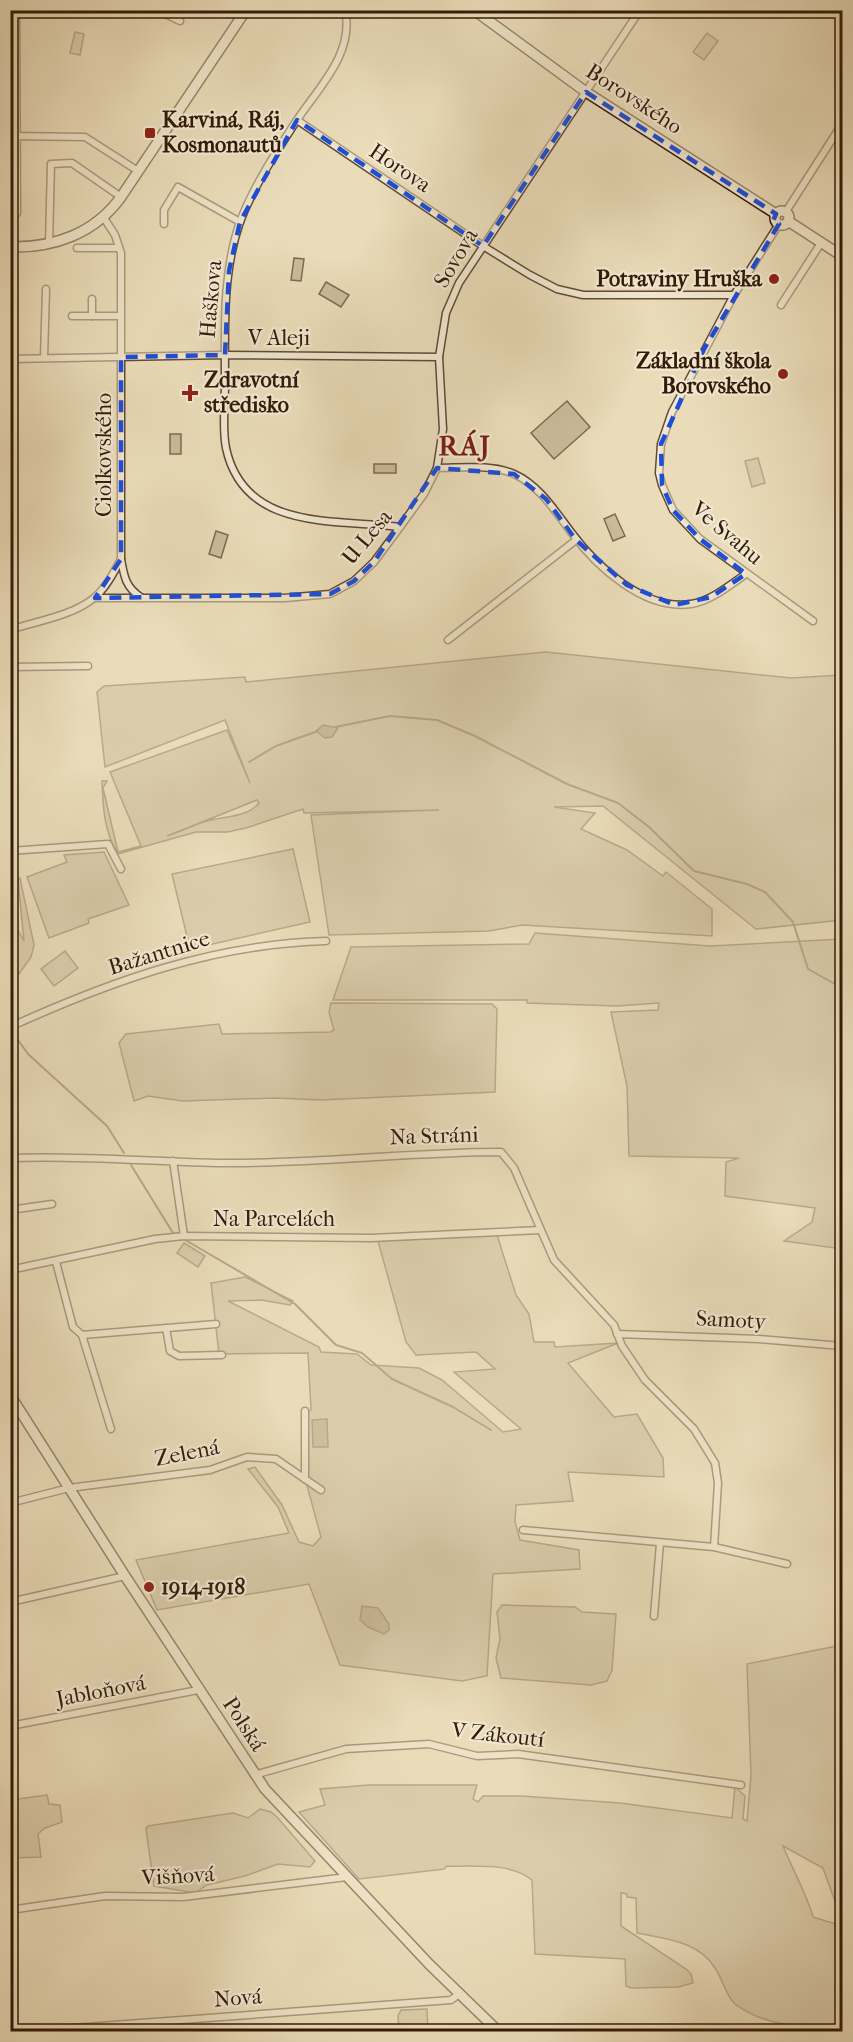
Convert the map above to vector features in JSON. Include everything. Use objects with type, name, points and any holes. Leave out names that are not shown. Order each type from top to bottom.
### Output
[{"type":"street","points":[[16,10],[14,136],[17,213]]},
{"type":"street","points":[[157,10],[180,21]]},
{"type":"street","points":[[10,247],[49,243],[87,231],[104,218],[121,197],[246,10]]},
{"type":"street","name":"Haškova","points":[[345,10],[348,22],[346,41],[337,62],[273,157],[240,222],[229,272],[225,355],[225,446],[234,474],[246,490],[265,504],[293,516],[333,524],[400,527]]},
{"type":"street","name":"Borovského","points":[[474,10],[586,92],[843,256]]},
{"type":"street","name":"Sovova","points":[[437,468],[443,429],[439,357],[446,313],[459,283],[640,10]]},
{"type":"street","name":"Horova","points":[[297,120],[483,246],[557,289],[583,295],[734,295]]},
{"type":"street","name":"Ve Svahu","points":[[813,621],[700,539],[673,510],[662,485],[659,458],[672,412],[734,295],[843,124]]},
{"type":"street","points":[[14,136],[85,136],[138,171]]},
{"type":"street","points":[[49,243],[51,164],[72,163],[121,197]]},
{"type":"street","points":[[164,224],[164,210],[178,187],[240,222]]},
{"type":"street","name":"Ciolkovského","points":[[104,218],[119,248],[121,559]]},
{"type":"street","points":[[781,305],[821,243]]},
{"type":"street","points":[[76,248],[119,248]]},
{"type":"street","points":[[44,358],[46,289]]},
{"type":"street","points":[[92,299],[92,316]]},
{"type":"street","points":[[72,316],[120,316]]},
{"type":"street","name":"V Aleji","points":[[11,359],[225,355],[439,357]]},
{"type":"street","points":[[10,423],[11,359]]},
{"type":"street","points":[[437,468],[494,469],[514,474],[530,484],[546,499],[576,540],[600,565],[649,598],[675,604],[692,604],[711,597],[746,574]]},
{"type":"street","name":"U Lesa","points":[[95,598],[285,598],[330,594],[354,581],[374,562],[424,494],[437,468]]},
{"type":"street","points":[[448,640],[576,540]]},
{"type":"street","points":[[10,630],[71,610],[95,598],[110,580],[121,559]]},
{"type":"street","points":[[121,559],[124,580],[131,591],[142,598]]},
{"type":"street","points":[[10,667],[88,666]]},
{"type":"street","points":[[10,851],[108,844],[121,869]]},
{"type":"street","name":"Bažantnice","points":[[10,1028],[54,1007],[176,964],[245,946],[326,941]]},
{"type":"street","name":"Na Stráni","points":[[10,1158],[48,1156],[267,1163],[433,1152],[501,1152],[514,1168],[554,1260],[614,1325],[617,1334],[645,1380],[694,1429],[715,1463],[718,1483],[714,1547]]},
{"type":"street","points":[[173,1161],[184,1236]]},
{"type":"street","points":[[10,1210],[52,1204]]},
{"type":"street","name":"Na Parcelách","points":[[10,1270],[155,1239],[184,1236],[371,1238],[540,1230]]},
{"type":"street","points":[[56,1262],[73,1327],[82,1335],[111,1429]]},
{"type":"street","points":[[82,1335],[216,1324]]},
{"type":"street","points":[[166,1328],[170,1351],[179,1356],[222,1355]]},
{"type":"street","name":"Samoty","points":[[617,1334],[759,1339],[843,1346]]},
{"type":"street","name":"Polská","points":[[10,1395],[254,1775],[347,1877],[459,1994],[499,2031]]},
{"type":"street","points":[[305,1411],[305,1479]]},
{"type":"street","name":"Zelená","points":[[10,1503],[69,1488],[210,1470],[247,1457],[276,1459],[321,1490]]},
{"type":"street","points":[[524,1530],[714,1547],[786,1564]]},
{"type":"street","points":[[654,1616],[660,1543]]},
{"type":"street","points":[[10,1602],[125,1576]]},
{"type":"street","name":"Jabloňová","points":[[10,1726],[198,1690]]},
{"type":"street","name":"V Zákoutí","points":[[254,1775],[346,1749],[429,1744],[477,1756],[518,1754],[741,1785]]},
{"type":"street","name":"Višňová","points":[[10,1910],[105,1896],[183,1897],[347,1877]]},
{"type":"street","name":"Nová","points":[[18,2031],[451,2000],[459,1994]]},
{"type":"highlighted area","points":[[586,92],[776,214],[773,221],[779,224],[704,349],[661,444],[662,485],[673,510],[700,539],[746,574],[711,597],[675,605],[627,585],[576,540],[546,499],[514,474],[437,468],[374,562],[354,581],[330,594],[95,598],[121,559],[121,357],[225,355],[229,271],[240,222],[297,120],[483,246]]},
{"type":"shaded area","points":[[75,32],[84,34],[80,55],[70,53]]},
{"type":"shaded area","points":[[707,33],[718,41],[704,60],[693,52]]},
{"type":"shaded area","points":[[294,258],[304,259],[301,281],[291,280]]},
{"type":"shaded area","points":[[326,282],[349,295],[341,307],[319,294]]},
{"type":"shaded area","points":[[567,401],[590,427],[554,459],[531,433]]},
{"type":"shaded area","points":[[170,434],[181,434],[181,454],[170,454]]},
{"type":"shaded area","points":[[758,458],[765,483],[752,487],[745,461]]},
{"type":"shaded area","points":[[374,464],[396,464],[396,473],[374,473]]},
{"type":"shaded area","points":[[615,514],[625,536],[613,541],[604,519]]},
{"type":"shaded area","points":[[216,531],[228,535],[221,558],[209,554]]},
{"type":"shaded area","points":[[546,652],[791,678],[842,675],[842,920],[756,929],[603,806],[554,807],[595,813],[581,829],[627,850],[663,876],[666,872],[712,909],[712,936],[522,925],[489,931],[329,935],[311,815],[439,810],[304,813],[303,809],[246,828],[227,832],[196,832],[118,854],[107,828],[102,781],[107,781],[103,788],[118,852],[141,846],[110,772],[227,730],[250,783],[225,720],[105,767],[97,692],[104,686],[245,677],[246,682]],"holes":[[[257,800],[259,803],[241,814],[207,821],[167,836]]]},
{"type":"shaded area","points":[[323,725],[338,728],[332,737],[325,738],[316,731]]},
{"type":"shaded area","points":[[293,849],[310,922],[190,949],[172,874]]},
{"type":"shaded area","points":[[104,852],[129,905],[88,919],[89,923],[49,938],[27,877],[67,862],[64,855]]},
{"type":"shaded area","points":[[20,878],[34,945],[31,957],[19,974],[11,963],[17,977],[14,972],[11,974],[10,916],[24,941],[18,880]]},
{"type":"shaded area","points":[[10,880],[13,885],[18,927],[11,914]]},
{"type":"shaded area","points":[[535,933],[710,946],[842,939],[842,1249],[784,1241],[812,1222],[815,1208],[725,1196],[726,1162],[739,1158],[629,1156],[627,1086],[611,1012],[658,1010],[659,1003],[617,1006],[527,1003],[527,1000],[333,1000],[351,947],[529,944]]},
{"type":"shaded area","points":[[65,951],[78,968],[54,986],[41,969]]},
{"type":"shaded area","points":[[331,1003],[492,1004],[497,1009],[495,1092],[321,1100],[275,1098],[183,1101],[148,1096],[134,1101],[119,1043],[126,1034],[219,1024],[222,1034],[330,1032],[334,1030],[329,1012]]},
{"type":"shaded area","points":[[497,1235],[516,1295],[529,1314],[534,1342],[554,1342],[555,1347],[618,1343],[568,1363],[614,1417],[637,1414],[663,1458],[664,1477],[568,1472],[573,1501],[516,1505],[515,1522],[520,1540],[579,1550],[580,1569],[493,1574],[487,1676],[462,1681],[340,1665],[309,1584],[157,1610],[136,1560],[289,1533],[278,1507],[248,1469],[255,1467],[282,1505],[299,1542],[313,1546],[321,1537],[306,1482],[308,1411],[311,1410],[308,1353],[219,1354],[211,1283],[245,1277],[293,1301],[290,1305],[261,1300],[228,1301],[319,1347],[321,1352],[357,1354],[371,1365],[419,1368],[442,1380],[503,1432],[521,1429],[454,1372],[495,1369],[476,1352],[416,1355],[406,1342],[378,1241]]},
{"type":"shaded area","points":[[184,1243],[205,1256],[198,1267],[177,1253]]},
{"type":"shaded area","points":[[327,1419],[328,1447],[313,1447],[312,1420]]},
{"type":"shaded area","points":[[502,1605],[575,1607],[582,1612],[616,1614],[612,1670],[607,1681],[591,1685],[501,1678],[496,1658],[500,1639],[497,1612]]},
{"type":"shaded area","points":[[362,1606],[378,1608],[389,1624],[389,1630],[384,1634],[368,1627],[360,1620]]},
{"type":"shaded area","points":[[842,1645],[842,1921],[823,1868],[783,1846],[813,1917],[842,1926],[842,2027],[815,2027],[773,2022],[747,2012],[732,2001],[715,1968],[700,1952],[680,1943],[637,1933],[636,1898],[627,1897],[627,1894],[621,1893],[621,1926],[686,1969],[691,1974],[693,1983],[678,1987],[631,1988],[626,1986],[625,1959],[535,1954],[532,1880],[523,1874],[503,1868],[447,1866],[444,1869],[359,1879],[299,1812],[325,1805],[320,1789],[369,1785],[477,1785],[473,1799],[478,1802],[483,1796],[522,1796],[620,1803],[732,1818],[735,1787],[745,1796],[743,1819],[747,1821],[751,1775],[747,1664]]},
{"type":"shaded area","points":[[47,1795],[49,1804],[60,1805],[62,1822],[45,1828],[38,1834],[41,1857],[11,1858],[11,1800]]},
{"type":"shaded area","points":[[260,1809],[271,1812],[277,1817],[315,1861],[310,1867],[278,1864],[245,1876],[207,1885],[195,1893],[154,1886],[146,1829],[148,1826],[233,1813],[248,1818]]},
{"type":"shaded area","points":[[427,2009],[428,2031],[399,2031],[398,2016],[401,2010]]},
{"type":"waterway","points":[[335,727],[390,716],[437,720],[475,736],[567,784],[618,803],[649,827],[694,871],[747,884],[765,892],[793,922],[808,969],[842,988]]},
{"type":"waterway","points":[[249,762],[276,746],[318,731]]},
{"type":"waterway","points":[[13,1033],[28,1054],[107,1126],[124,1153]]},
{"type":"waterway","points":[[131,1165],[173,1233]]},
{"type":"waterway","points":[[187,1241],[295,1304],[336,1345],[362,1353],[392,1379],[453,1407],[491,1430]]},
{"type":"place","name":"Karviná, Ráj, Kosmonautů","points":[[150,133]]},
{"type":"place","name":"Potraviny Hruška","points":[[774,279]]},
{"type":"place","name":"Základní škola Borovského","points":[[783,374]]},
{"type":"place","name":"Zdravotní středisko","points":[[190,393]]},
{"type":"place","name":"1914-1918","points":[[149,1587]]},
{"type":"district","name":"RÁJ","points":[[465,445]]}]
